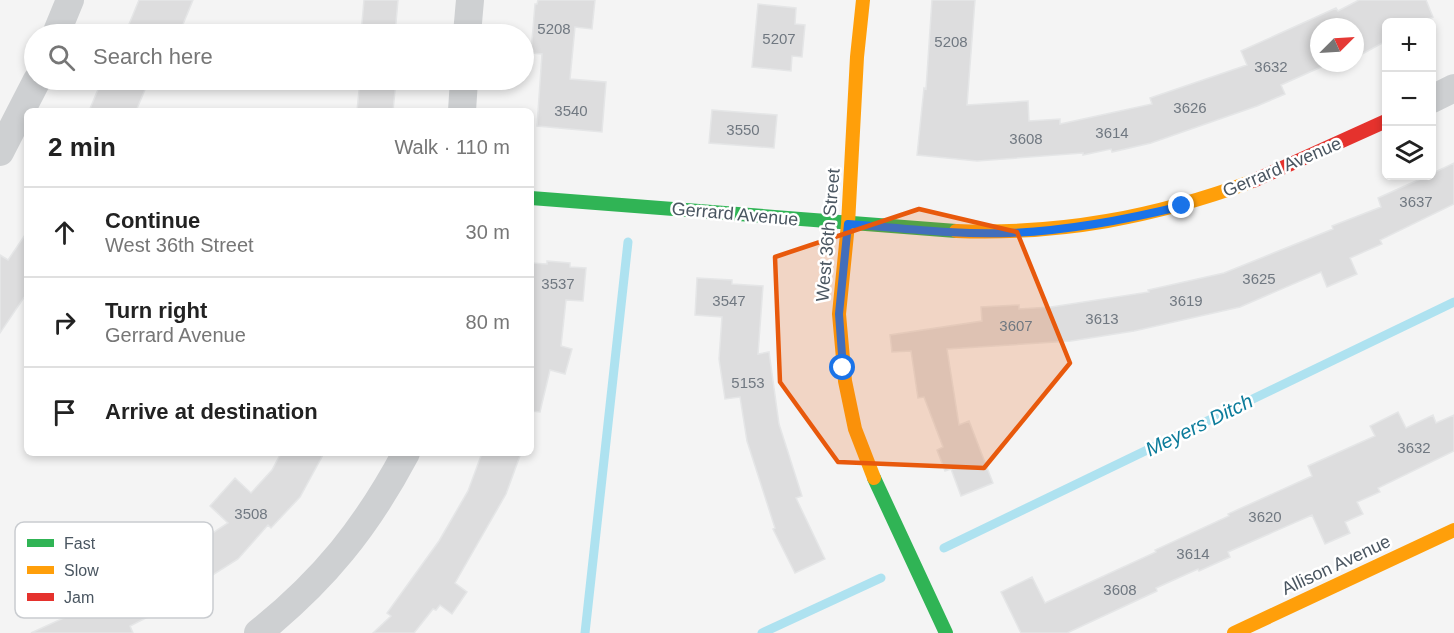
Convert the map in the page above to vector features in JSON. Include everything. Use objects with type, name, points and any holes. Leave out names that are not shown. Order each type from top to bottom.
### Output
[{"type":"street","points":[[60,24],[70,0]]},
{"type":"street","points":[[468,24],[470,0]]},
{"type":"street","name":"West 36th Street","points":[[863,0],[857,57],[848,224],[839,314],[843,368],[850,411],[866,460],[946,633]]},
{"type":"street","points":[[1436,97],[1454,88]]},
{"type":"street","points":[[0,152],[32,90]]},
{"type":"street","points":[[462,108],[463,90]]},
{"type":"street","name":"Gerrard Avenue","points":[[534,198],[928,231],[1008,233],[1062,229],[1116,221],[1182,206],[1233,190],[1296,164],[1382,122]]},
{"type":"street","points":[[258,633],[287,610],[343,552],[381,498],[404,456]]},
{"type":"street","name":"Allison Avenue","points":[[1234,633],[1454,530]]},
{"type":"highlighted area","points":[[919,209],[1017,232],[1070,363],[984,468],[838,462],[780,382],[775,257]]},
{"type":"building","points":[[139,0],[193,0],[183,24],[129,24]]},
{"type":"building","points":[[364,0],[398,0],[396,24],[362,24]]},
{"type":"building","points":[[538,0],[595,0],[592,29],[575,27],[570,79],[606,82],[602,132],[537,126],[542,54],[534,53],[533,24],[535,4]]},
{"type":"building","points":[[932,0],[975,0],[967,105],[1028,101],[1029,121],[1060,119],[1060,124],[1152,104],[1150,98],[1247,65],[1241,51],[1310,20],[1310,72],[1281,85],[1285,94],[1151,143],[1112,152],[1111,149],[1083,155],[1083,153],[977,161],[917,155],[924,88],[926,89]]},
{"type":"building","points":[[1359,0],[1426,0],[1433,17],[1431,18],[1382,18],[1382,43],[1364,53],[1364,18],[1314,18],[1336,8],[1338,11]]},
{"type":"building","points":[[758,4],[796,8],[795,24],[805,25],[802,57],[792,56],[791,71],[752,67]]},
{"type":"building","points":[[98,90],[145,90],[137,108],[90,108]]},
{"type":"building","points":[[359,90],[395,90],[393,108],[357,108]]},
{"type":"building","points":[[712,110],[777,115],[774,148],[709,143]]},
{"type":"building","points":[[1454,163],[1454,204],[1380,240],[1382,244],[1350,258],[1357,274],[1327,287],[1321,272],[1240,307],[1134,331],[1071,341],[947,349],[959,425],[969,421],[993,483],[961,496],[951,469],[945,471],[937,450],[943,447],[924,397],[918,398],[911,351],[892,352],[890,335],[982,321],[981,307],[1019,305],[1019,309],[1051,307],[1149,292],[1148,290],[1224,273],[1381,207],[1378,198],[1418,180],[1436,180],[1436,172]]},
{"type":"building","points":[[24,236],[24,297],[0,333],[0,255],[8,260]]},
{"type":"building","points":[[547,261],[570,263],[570,267],[586,268],[583,301],[566,300],[561,346],[572,349],[565,374],[550,370],[540,412],[534,411],[534,263],[547,264]]},
{"type":"building","points":[[697,278],[732,280],[732,284],[763,286],[758,354],[769,352],[779,424],[802,496],[796,498],[825,559],[795,573],[773,529],[775,528],[747,441],[740,397],[725,399],[719,359],[722,317],[695,315]]},
{"type":"building","points":[[1398,412],[1406,428],[1433,415],[1436,423],[1454,415],[1454,451],[1378,488],[1380,492],[1357,502],[1363,514],[1345,522],[1350,533],[1325,544],[1312,515],[1228,552],[1230,557],[1156,588],[1157,591],[1067,633],[1021,633],[1001,592],[1032,577],[1045,603],[1312,476],[1308,466],[1375,436],[1370,426]]},
{"type":"building","points":[[279,456],[322,456],[300,497],[271,528],[268,525],[238,559],[213,575],[213,533],[228,523],[210,506],[235,478],[251,493],[272,470]]},
{"type":"building","points":[[481,456],[520,456],[506,494],[455,583],[467,592],[452,614],[440,605],[436,610],[433,609],[414,633],[373,633],[391,616],[387,613],[439,541],[468,491]]},
{"type":"building","points":[[64,618],[146,618],[130,626],[133,633],[31,633]]},
{"type":"waterway","points":[[585,633],[628,242]]},
{"type":"waterway","name":"Meyers Ditch","points":[[944,548],[1454,302]]},
{"type":"waterway","name":"Meyers Ditch","points":[[762,633],[881,578]]},
{"type":"traffic: fast","points":[[534,198],[956,231]]},
{"type":"traffic: fast","points":[[874,478],[946,633]]},
{"type":"traffic: slow","points":[[863,0],[857,57],[848,224],[839,314],[845,381],[855,429],[874,478]]},
{"type":"traffic: slow","points":[[956,231],[1033,230],[1107,221],[1180,205],[1253,181]]},
{"type":"traffic: slow","points":[[1234,633],[1454,530]]},
{"type":"traffic: jam","points":[[1253,181],[1382,123]]},
{"type":"route","points":[[843,368],[839,314],[848,224],[928,231],[1008,233],[1090,226],[1182,206]]}]
